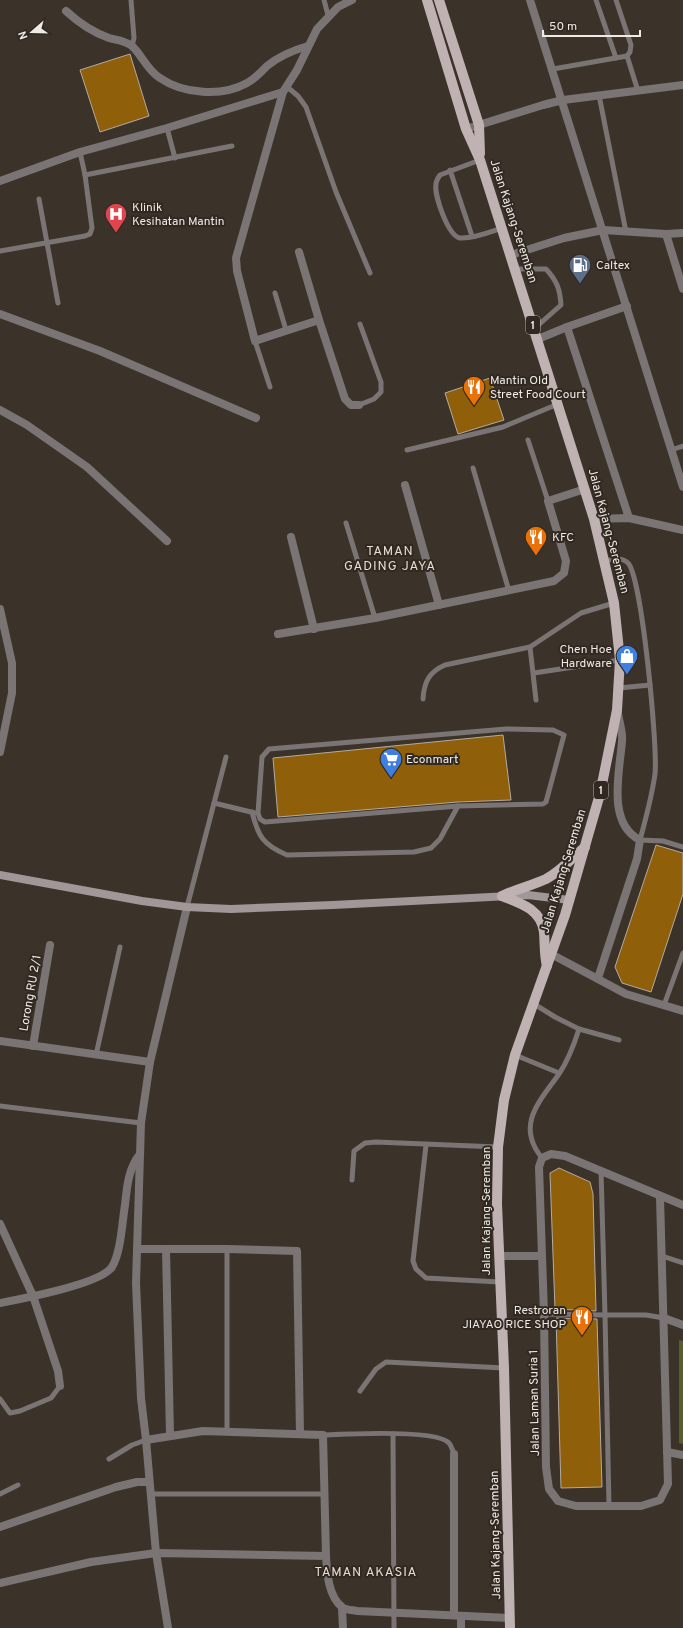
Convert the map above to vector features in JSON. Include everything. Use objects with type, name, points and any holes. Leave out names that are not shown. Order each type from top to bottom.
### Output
[{"type":"main road","name":"Jalan Kajang-Seremban","points":[[427,0],[466,129],[480,160],[516,269],[594,519],[606,561],[614,603],[620,660],[617,710],[600,794],[569,900],[515,1055],[504,1100],[498,1147],[497,1204],[499,1282],[504,1368],[510,1623]]},
{"type":"main road","points":[[439,0],[479,125],[480,160]]},
{"type":"main road","points":[[502,896],[515,889],[545,879],[555,873],[585,847]]},
{"type":"main road","points":[[0,875],[142,901],[187,907],[231,908],[333,905],[528,895],[569,900]]},
{"type":"main road","points":[[502,896],[528,907],[535,912],[541,921],[544,931],[544,954],[547,966]]},
{"type":"street","points":[[319,320],[255,341],[237,271],[236,258],[285,89],[297,70],[317,29],[328,15],[338,7],[352,0]]},
{"type":"street","points":[[530,0],[563,100],[683,487]]},
{"type":"street","points":[[66,11],[75,20],[96,33],[132,46],[147,66],[159,78],[171,85],[188,90],[206,91],[237,88],[247,83],[279,57],[308,46]]},
{"type":"street","points":[[466,129],[543,104],[599,95],[683,85]]},
{"type":"street","points":[[0,181],[80,152],[167,128],[285,89]]},
{"type":"street","points":[[511,255],[564,238],[603,230],[666,234],[683,233]]},
{"type":"street","points":[[666,234],[683,290]]},
{"type":"street","points":[[299,252],[319,320],[345,399],[351,405],[359,405]]},
{"type":"street","points":[[538,339],[627,306]]},
{"type":"street","points":[[0,314],[100,351],[256,418]]},
{"type":"street","points":[[567,327],[629,518]]},
{"type":"street","points":[[0,410],[27,425],[87,467],[167,541]]},
{"type":"street","points":[[405,485],[439,606]]},
{"type":"street","points":[[278,634],[314,629],[439,606],[554,581],[564,573],[566,561],[548,501],[585,489]]},
{"type":"street","points":[[594,519],[629,518],[683,530]]},
{"type":"street","points":[[291,537],[314,629]]},
{"type":"street","points":[[0,609],[12,663],[12,685],[0,752]]},
{"type":"street","points":[[598,978],[637,859],[640,840],[633,836],[626,827],[618,800],[622,738],[617,710]]},
{"type":"street","points":[[168,1628],[156,1553],[141,1398],[137,1302],[137,1250],[141,1123],[150,1062],[187,907]]},
{"type":"street","name":"Lorong RU 2/1","points":[[32,1046],[50,945]]},
{"type":"street","points":[[551,954],[626,994],[683,1011]]},
{"type":"street","points":[[0,1041],[150,1062]]},
{"type":"street","points":[[0,1303],[97,1279],[111,1268],[119,1246],[129,1175],[134,1161],[140,1154]]},
{"type":"street","points":[[542,1158],[551,1154],[566,1156],[660,1197],[683,1205]]},
{"type":"street","name":"Jalan Laman Suria 1","points":[[542,1158],[539,1167],[544,1314],[546,1467],[550,1489],[558,1500],[576,1506],[609,1506]]},
{"type":"street","points":[[609,1506],[641,1506],[660,1500],[668,1484],[660,1197]]},
{"type":"street","points":[[0,1224],[33,1296],[58,1371],[60,1386]]},
{"type":"street","points":[[166,1249],[170,1435]]},
{"type":"street","points":[[137,1250],[227,1249],[296,1251],[300,1434]]},
{"type":"street","points":[[499,1256],[542,1256]]},
{"type":"street","points":[[664,1318],[683,1325]]},
{"type":"street","points":[[146,1440],[203,1431],[323,1435],[326,1556],[328,1578],[334,1598],[342,1608],[343,1628]]},
{"type":"street","points":[[667,1452],[683,1454]]},
{"type":"street","points":[[454,1454],[457,1616],[461,1628]]},
{"type":"street","points":[[0,1527],[116,1487],[137,1482],[150,1482]]},
{"type":"street","points":[[0,1583],[91,1562],[156,1553],[326,1556]]},
{"type":"street","points":[[342,1608],[357,1611],[457,1616],[510,1623]]},
{"type":"lane","points":[[131,0],[134,38],[132,46]]},
{"type":"lane","points":[[324,0],[328,15]]},
{"type":"lane","points":[[596,0],[616,58]]},
{"type":"lane","points":[[553,69],[627,56],[630,52],[631,44],[616,0]]},
{"type":"lane","points":[[627,56],[638,91]]},
{"type":"lane","points":[[285,89],[298,96],[306,107],[336,192],[370,273]]},
{"type":"lane","points":[[599,95],[626,232]]},
{"type":"lane","points":[[167,128],[174,158]]},
{"type":"lane","points":[[85,175],[232,146]]},
{"type":"lane","points":[[0,251],[90,234],[92,228],[85,175],[80,152]]},
{"type":"lane","points":[[480,160],[440,175],[436,183],[436,193],[449,230],[454,236],[461,238],[502,228]]},
{"type":"lane","points":[[450,170],[472,236]]},
{"type":"lane","points":[[40,199],[58,303]]},
{"type":"lane","points":[[516,269],[546,269],[556,280],[561,305],[534,328]]},
{"type":"lane","points":[[275,293],[286,330]]},
{"type":"lane","points":[[359,405],[374,399],[381,392],[381,382],[360,324]]},
{"type":"lane","points":[[255,341],[270,387]]},
{"type":"lane","points":[[407,450],[503,427],[558,404]]},
{"type":"lane","points":[[528,440],[548,501]]},
{"type":"lane","points":[[672,450],[683,446]]},
{"type":"lane","points":[[473,468],[509,591]]},
{"type":"lane","points":[[346,523],[375,618]]},
{"type":"lane","points":[[606,561],[618,558],[628,563],[634,576],[644,633],[650,685],[655,773],[640,840],[663,841],[683,847]]},
{"type":"lane","points":[[423,699],[424,688],[429,676],[437,669],[445,665],[530,648],[581,613],[614,603]]},
{"type":"lane","points":[[530,648],[536,700]]},
{"type":"lane","points":[[534,673],[620,660]]},
{"type":"lane","points":[[619,688],[650,685]]},
{"type":"lane","points":[[506,729],[553,730],[564,736],[546,802],[543,804],[458,806],[265,822],[260,819],[258,813],[262,757],[269,749],[506,729]]},
{"type":"lane","points":[[187,907],[226,757]]},
{"type":"lane","points":[[214,802],[258,813]]},
{"type":"lane","points":[[252,812],[256,828],[261,839],[277,851],[287,855],[414,852],[431,848],[440,839],[458,806]]},
{"type":"lane","points":[[96,1055],[120,946]]},
{"type":"lane","points":[[664,1005],[683,953]]},
{"type":"lane","points":[[534,1004],[555,1017],[579,1028],[619,1040]]},
{"type":"lane","points":[[542,1158],[533,1145],[530,1134],[531,1121],[540,1098],[559,1073],[572,1052],[579,1028]]},
{"type":"lane","points":[[515,1055],[559,1073]]},
{"type":"lane","points":[[0,1106],[141,1123]]},
{"type":"lane","points":[[352,1180],[354,1151],[365,1143],[376,1142],[498,1147]]},
{"type":"lane","points":[[426,1145],[413,1261],[416,1269],[426,1278],[499,1282]]},
{"type":"lane","points":[[601,1170],[609,1506]]},
{"type":"lane","points":[[227,1249],[227,1431]]},
{"type":"lane","points":[[662,1256],[683,1263]]},
{"type":"lane","points":[[544,1314],[646,1315],[664,1318]]},
{"type":"lane","points":[[360,1391],[376,1368],[386,1362],[504,1368]]},
{"type":"lane","points":[[0,1399],[10,1413],[20,1411],[51,1398],[60,1386]]},
{"type":"lane","points":[[323,1435],[393,1434],[436,1436],[449,1442],[454,1454]]},
{"type":"lane","points":[[393,1434],[394,1628]]},
{"type":"lane","points":[[109,1459],[132,1445],[146,1440]]},
{"type":"lane","points":[[0,1494],[18,1485]]},
{"type":"lane","points":[[151,1494],[324,1494]]},
{"type":"green space","points":[[679,1340],[683,1341],[683,1444],[679,1443]]},
{"type":"building","points":[[130,54],[149,116],[100,132],[80,70]]},
{"type":"building","name":"Mantin Old Street Food Court","points":[[490,378],[504,420],[458,434],[445,393]]},
{"type":"building","name":"Econmart","points":[[503,735],[511,800],[458,802],[278,817],[273,758]]},
{"type":"building","points":[[656,845],[683,853],[683,894],[651,992],[622,983],[615,967]]},
{"type":"building","points":[[559,1168],[590,1182],[593,1194],[596,1311],[555,1309],[550,1173]]},
{"type":"building","points":[[556,1318],[597,1319],[602,1487],[561,1488]]},
{"type":"place","name":"Klinik Kesihatan Mantin","points":[[116,234]]},
{"type":"place","name":"Caltex","points":[[580,284]]},
{"type":"place","name":"Mantin Old Street Food Court","points":[[474,406]]},
{"type":"place","name":"KFC","points":[[536,556]]},
{"type":"place","name":"Chen Hoe Hardware","points":[[627,676]]},
{"type":"place","name":"Econmart","points":[[391,778]]},
{"type":"place","name":"Restroran JIAYAO RICE SHOP","points":[[582,1336]]},
{"type":"district","name":"TAMAN GADING JAYA","points":[[390,558]]},
{"type":"district","name":"TAMAN AKASIA","points":[[366,1571]]}]
